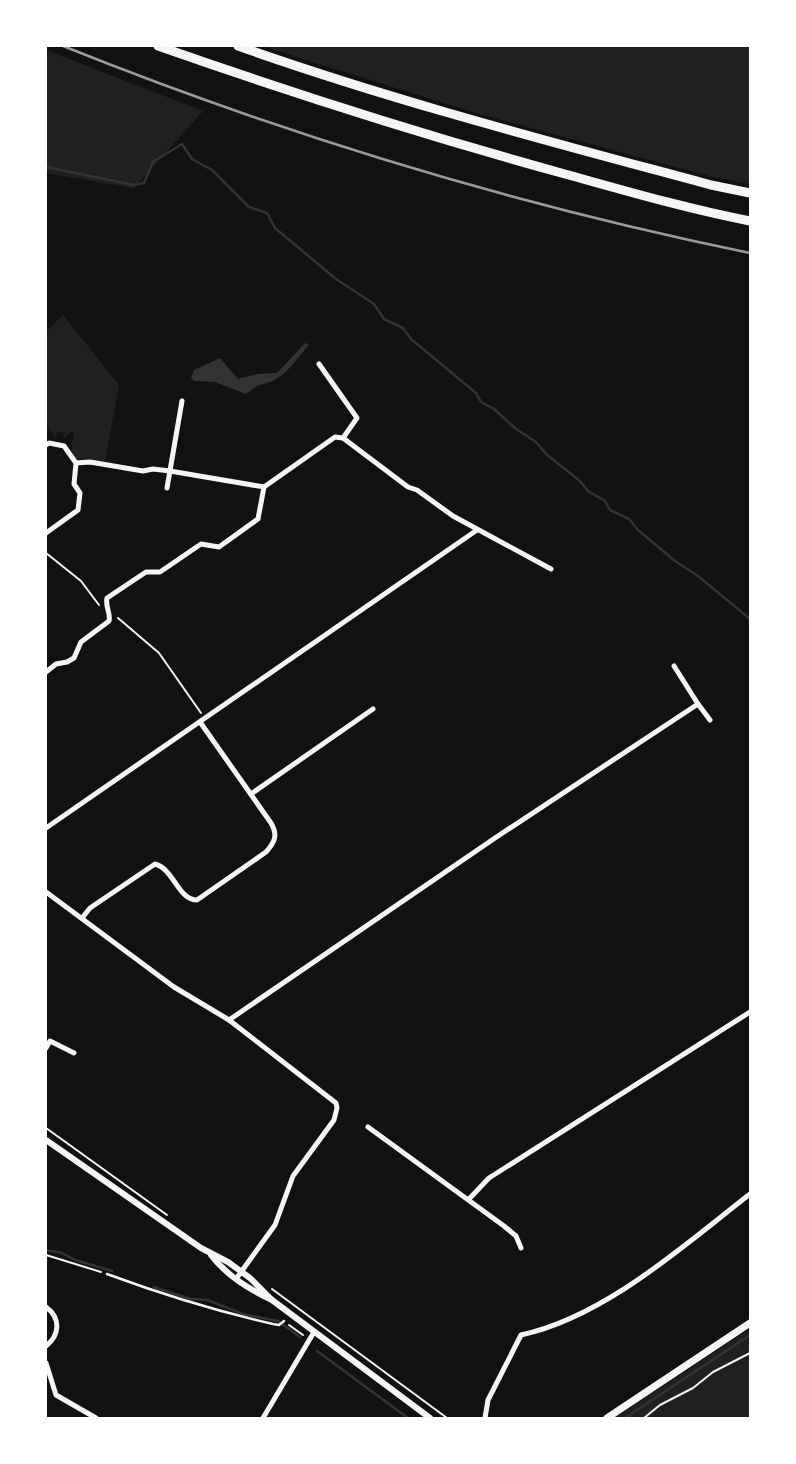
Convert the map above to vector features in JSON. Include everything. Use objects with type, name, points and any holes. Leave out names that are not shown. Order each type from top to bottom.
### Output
[{"type":"highway","points":[[158,46],[277,88],[469,148],[708,213],[751,221]]},
{"type":"highway","points":[[238,46],[477,122],[711,185],[751,192]]},
{"type":"main road","points":[[607,1419],[751,1324]]},
{"type":"street","points":[[320,364],[357,418],[343,438]]},
{"type":"street","points":[[167,488],[182,401]]},
{"type":"street","points":[[76,463],[90,462],[143,471],[170,471],[264,486],[335,437],[343,438],[408,487],[477,530],[551,569]]},
{"type":"street","points":[[46,445],[49,443],[64,446],[76,463],[74,484],[80,493],[78,510],[46,533]]},
{"type":"street","points":[[46,672],[56,664],[67,663],[74,658],[81,642],[109,621],[107,598],[146,572],[160,572],[201,544],[219,547],[258,519],[264,486]]},
{"type":"street","points":[[46,828],[477,530]]},
{"type":"street","points":[[674,666],[710,720]]},
{"type":"street","points":[[229,1020],[484,845],[698,704]]},
{"type":"street","points":[[251,794],[373,709]]},
{"type":"street","points":[[82,918],[90,908],[155,864],[166,869],[186,896],[197,900],[266,852],[274,841],[275,829],[202,720]]},
{"type":"street","points":[[46,892],[174,987],[229,1020],[336,1103],[334,1120],[293,1176],[275,1225],[236,1279]]},
{"type":"street","points":[[468,1199],[489,1178],[751,1013]]},
{"type":"street","points":[[46,1048],[50,1041],[74,1053]]},
{"type":"street","points":[[368,1126],[504,1226],[516,1236],[521,1248]]},
{"type":"street","points":[[46,1140],[210,1254],[242,1271],[272,1300],[430,1419]]},
{"type":"street","points":[[485,1419],[488,1400],[521,1335],[541,1330],[608,1299],[751,1194]]},
{"type":"street","points":[[210,1254],[221,1268],[249,1290],[272,1300]]},
{"type":"street","points":[[46,1307],[54,1314],[57,1324],[53,1339],[46,1346]]},
{"type":"street","points":[[263,1419],[314,1332]]},
{"type":"street","points":[[46,1363],[56,1395],[96,1419]]},
{"type":"lane","points":[[107,1274],[166,1296],[279,1325],[284,1321]]},
{"type":"path","points":[[46,553],[57,564],[75,575],[95,601],[159,653],[202,720]]},
{"type":"path","points":[[46,1255],[107,1274]]},
{"type":"path","points":[[315,1320],[447,1419]]},
{"type":"path","points":[[284,1321],[303,1336]]},
{"type":"path","points":[[644,1419],[654,1409],[693,1388],[713,1372],[751,1353]]},
{"type":"shaded area","points":[[262,46],[750,46],[750,184],[713,177],[479,114]]},
{"type":"shaded area","points":[[46,50],[203,111],[134,188],[46,173]]},
{"type":"shaded area","points":[[63,315],[119,385],[105,462],[76,459],[71,451],[74,432],[70,432],[63,440],[64,433],[57,432],[56,438],[49,428],[46,430],[46,332]]},
{"type":"shaded area","points":[[305,343],[309,345],[286,372],[246,394],[215,382],[194,381],[191,378],[194,370],[220,358],[238,379],[277,373]]},
{"type":"shaded area","points":[[750,1329],[750,1418],[615,1418]]},
{"type":"waterway","points":[[46,167],[134,185],[144,183],[153,162],[182,144],[192,159],[212,170],[249,207],[267,213],[275,228],[336,279],[374,304],[384,319],[403,328],[411,339],[476,393],[481,402],[536,442],[588,491],[605,501],[610,510],[629,519],[675,561],[698,576],[750,619]]},
{"type":"waterway","points":[[46,1250],[112,1271]]},
{"type":"waterway","points":[[154,1287],[190,1299],[207,1300],[243,1314],[278,1321],[300,1337]]},
{"type":"waterway","points":[[625,1418],[750,1335]]},
{"type":"waterway","points":[[317,1351],[408,1418]]},
{"type":"railway","points":[[63,46],[231,109],[402,165],[575,213],[750,253]]}]
